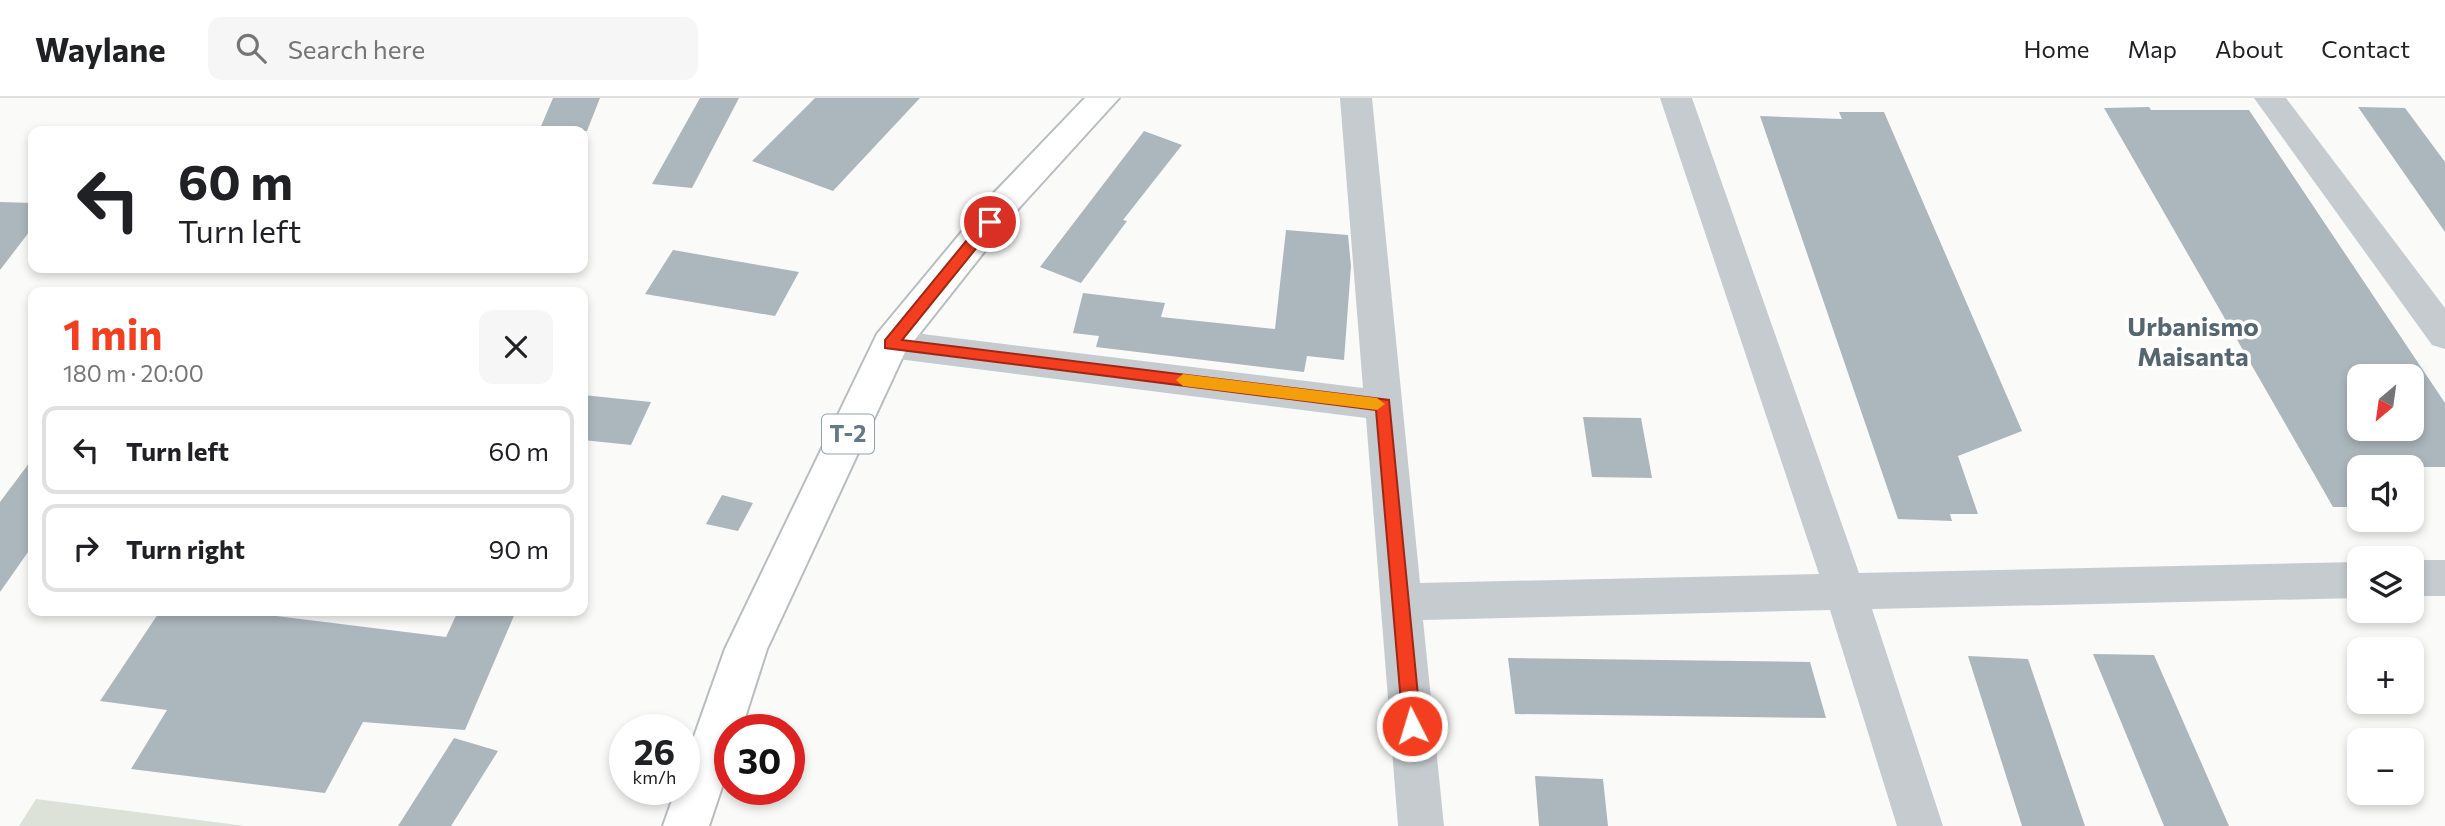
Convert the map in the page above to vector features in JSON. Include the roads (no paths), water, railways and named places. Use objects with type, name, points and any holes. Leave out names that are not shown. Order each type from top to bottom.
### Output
[{"type":"highway","name":"T-2","points":[[686,826],[746,649],[890,344],[1006,201],[1103,98]]},
{"type":"street","points":[[1356,98],[1421,826]]},
{"type":"street","points":[[1676,98],[1846,594],[1920,826]]},
{"type":"street","points":[[2270,98],[2445,335]]},
{"type":"street","points":[[890,344],[1383,405]]},
{"type":"street","points":[[2424,579],[2445,578]]},
{"type":"street","points":[[1401,602],[1846,594],[2347,580]]},
{"type":"district","name":"Urbanismo Maisanta","points":[[2193,342]]}]
